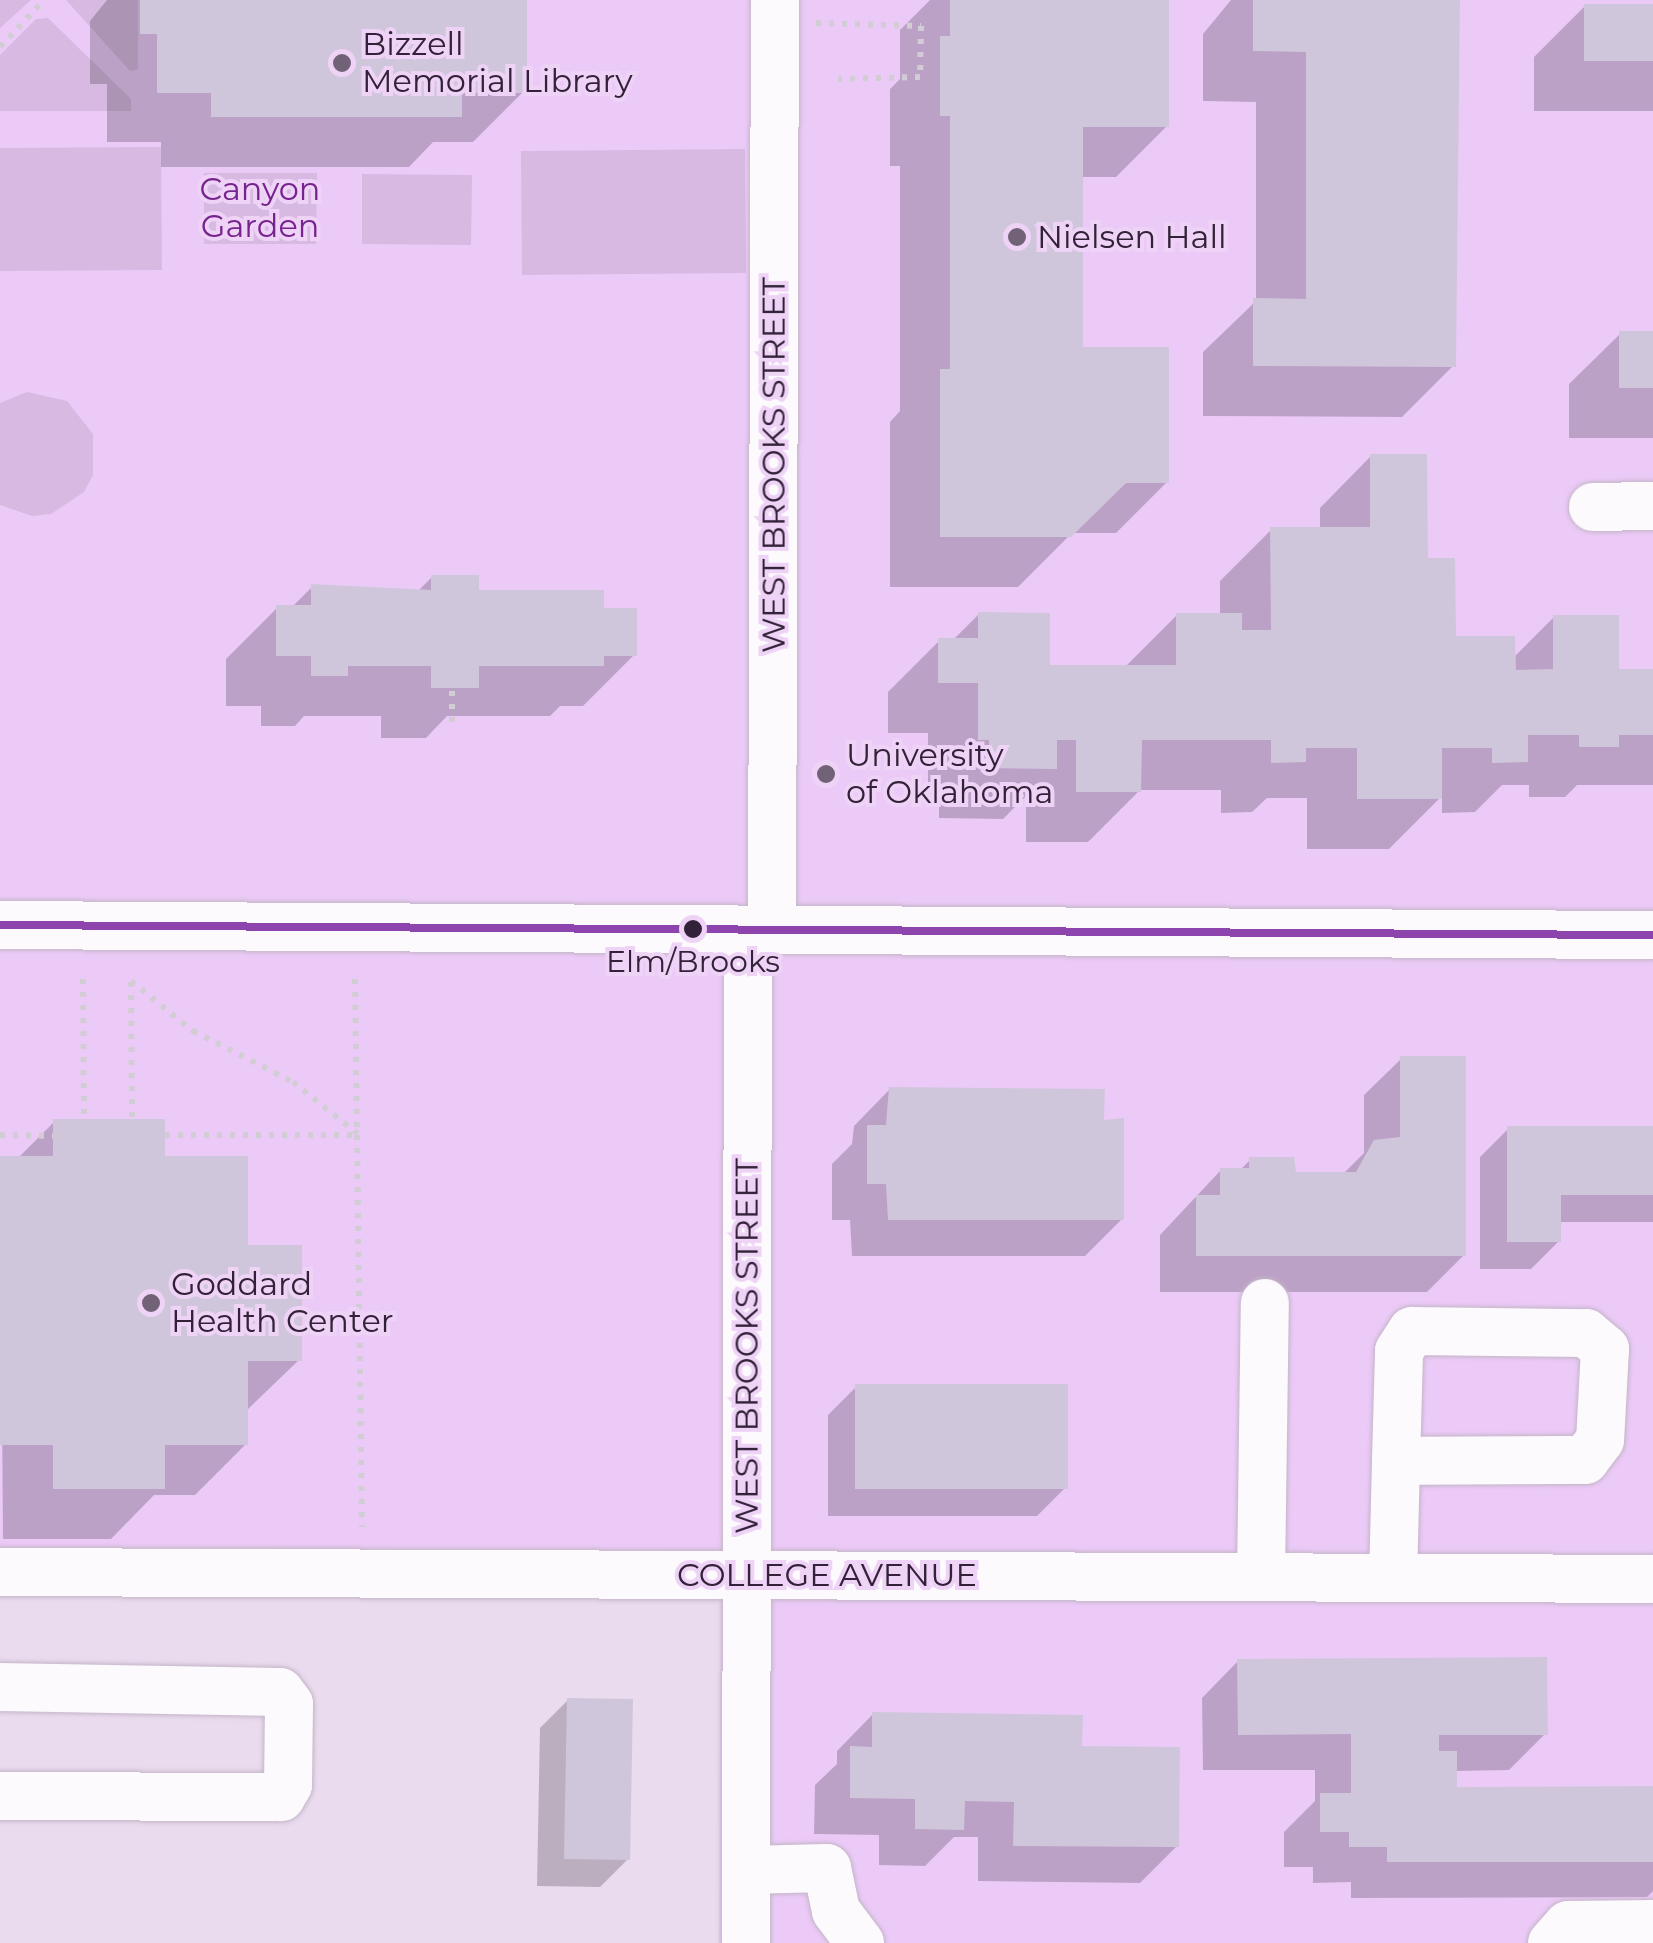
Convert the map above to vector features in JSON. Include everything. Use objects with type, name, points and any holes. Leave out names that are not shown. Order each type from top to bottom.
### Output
[{"type":"street","name":"WEST BROOKS STREET","points":[[746,1943],[747,1574],[776,0]]},
{"type":"street","points":[[1594,507],[1653,506]]},
{"type":"street","points":[[0,925],[1653,935]]},
{"type":"street","points":[[1261,1577],[1265,1303]]},
{"type":"street","points":[[1393,1578],[1398,1351],[1412,1330],[1586,1333],[1605,1349],[1600,1440],[1585,1460],[1396,1461]]},
{"type":"street","name":"COLLEGE AVENUE","points":[[0,1572],[1653,1579]]},
{"type":"street","points":[[0,1687],[280,1692],[289,1704],[288,1785],[280,1796],[0,1796]]},
{"type":"street","points":[[746,1870],[827,1868],[836,1911],[860,1943]]},
{"type":"street","points":[[1552,1943],[1568,1925],[1653,1924]]},
{"type":"path","points":[[0,47],[44,0]]},
{"type":"path","points":[[838,23],[921,26],[920,78],[838,79]]},
{"type":"path","points":[[452,688],[452,722]]},
{"type":"path","points":[[83,980],[84,1119]]},
{"type":"path","points":[[343,1527],[362,1528],[355,980]]},
{"type":"path","points":[[132,1119],[132,981],[193,1031],[292,1082],[359,1135]]},
{"type":"path","points":[[0,1135],[53,1136]]},
{"type":"path","points":[[164,1135],[359,1135]]},
{"type":"shaded area","name":"University of Oklahoma","points":[[0,0],[1653,0],[1653,1943],[719,1943],[721,1551],[0,1547]]},
{"type":"green space","points":[[0,0],[31,0],[0,28]]},
{"type":"green space","points":[[66,0],[138,0],[138,69],[130,71]]},
{"type":"green space","points":[[48,18],[131,99],[131,111],[0,111],[0,55],[36,19]]},
{"type":"green space","points":[[161,147],[162,270],[0,271],[0,148]]},
{"type":"green space","points":[[745,149],[746,273],[522,275],[521,151]]},
{"type":"green space","name":"Canyon Garden","points":[[204,173],[317,173],[316,244],[204,244]]},
{"type":"green space","name":"Canyon Garden","points":[[362,174],[472,175],[471,245],[362,244]]},
{"type":"green space","points":[[27,392],[67,401],[93,434],[93,475],[84,492],[51,514],[32,516],[0,505],[0,403]]},
{"type":"building","name":"Bizzell Memorial Library","points":[[140,0],[527,0],[527,93],[462,93],[462,117],[211,117],[211,93],[157,93],[157,34],[140,34]]},
{"type":"building","name":"Nielsen Hall","points":[[950,0],[1169,0],[1169,127],[1083,127],[1083,347],[1169,347],[1169,483],[1126,483],[1071,537],[940,537],[940,369],[950,369],[950,116],[940,116],[940,36],[950,36]]},
{"type":"building","points":[[1253,0],[1460,0],[1456,367],[1253,366],[1253,298],[1306,299],[1306,52],[1253,51]]},
{"type":"building","points":[[1584,4],[1653,4],[1653,61],[1584,61]]},
{"type":"building","points":[[1619,331],[1653,331],[1653,388],[1619,388]]},
{"type":"building","points":[[1370,454],[1427,454],[1428,558],[1455,558],[1456,636],[1515,636],[1516,670],[1553,669],[1553,615],[1619,615],[1619,669],[1653,669],[1653,735],[1619,735],[1619,747],[1579,747],[1579,735],[1528,735],[1528,762],[1492,763],[1492,748],[1442,748],[1442,799],[1357,799],[1357,748],[1306,748],[1306,762],[1271,763],[1271,740],[1142,740],[1141,792],[1076,792],[1076,740],[1057,740],[1057,769],[989,768],[989,740],[978,740],[978,683],[938,683],[938,638],[978,638],[978,612],[1050,613],[1050,665],[1176,665],[1176,613],[1242,613],[1242,630],[1271,630],[1270,527],[1370,527]]},
{"type":"building","points":[[431,575],[479,575],[479,590],[604,590],[604,608],[637,608],[637,656],[604,656],[604,666],[479,666],[479,688],[431,688],[431,666],[348,666],[348,676],[311,676],[311,656],[276,656],[276,605],[311,605],[311,584],[431,590]]},
{"type":"building","points":[[1400,1056],[1466,1056],[1466,1256],[1196,1256],[1196,1195],[1220,1195],[1220,1168],[1249,1168],[1249,1157],[1294,1157],[1296,1172],[1356,1172],[1374,1140],[1400,1137]]},
{"type":"building","points":[[889,1087],[1105,1089],[1104,1120],[1124,1118],[1124,1220],[888,1220],[886,1184],[867,1184],[867,1125],[886,1125]]},
{"type":"building","name":"Goddard Health Center","points":[[53,1119],[165,1119],[165,1156],[248,1156],[248,1245],[302,1245],[302,1361],[248,1361],[248,1445],[165,1445],[165,1489],[53,1489],[53,1445],[0,1445],[0,1156],[53,1156]]},
{"type":"building","points":[[1507,1126],[1653,1126],[1653,1195],[1561,1195],[1561,1242],[1507,1242]]},
{"type":"building","points":[[855,1384],[1068,1384],[1068,1489],[855,1489]]},
{"type":"building","points":[[1547,1657],[1548,1735],[1439,1735],[1439,1751],[1457,1751],[1457,1787],[1653,1786],[1653,1862],[1387,1862],[1387,1847],[1349,1847],[1349,1832],[1320,1832],[1320,1793],[1351,1793],[1351,1734],[1238,1735],[1237,1659]]},
{"type":"building","points":[[567,1698],[633,1699],[630,1860],[564,1859]]},
{"type":"building","points":[[872,1712],[1083,1715],[1082,1746],[1180,1747],[1179,1847],[1013,1846],[1014,1802],[965,1801],[964,1830],[915,1829],[915,1799],[850,1798],[850,1746],[872,1747]]},
{"type":"transit line","points":[[0,925],[1653,935]]},
{"type":"place","name":"Bizzell Memorial Library","points":[[342,63]]},
{"type":"place","name":"Nielsen Hall","points":[[1017,237]]},
{"type":"place","name":"University of Oklahoma","points":[[826,774]]},
{"type":"place","name":"Elm/Brooks","points":[[693,929]]},
{"type":"place","name":"Goddard Health Center","points":[[151,1303]]}]
